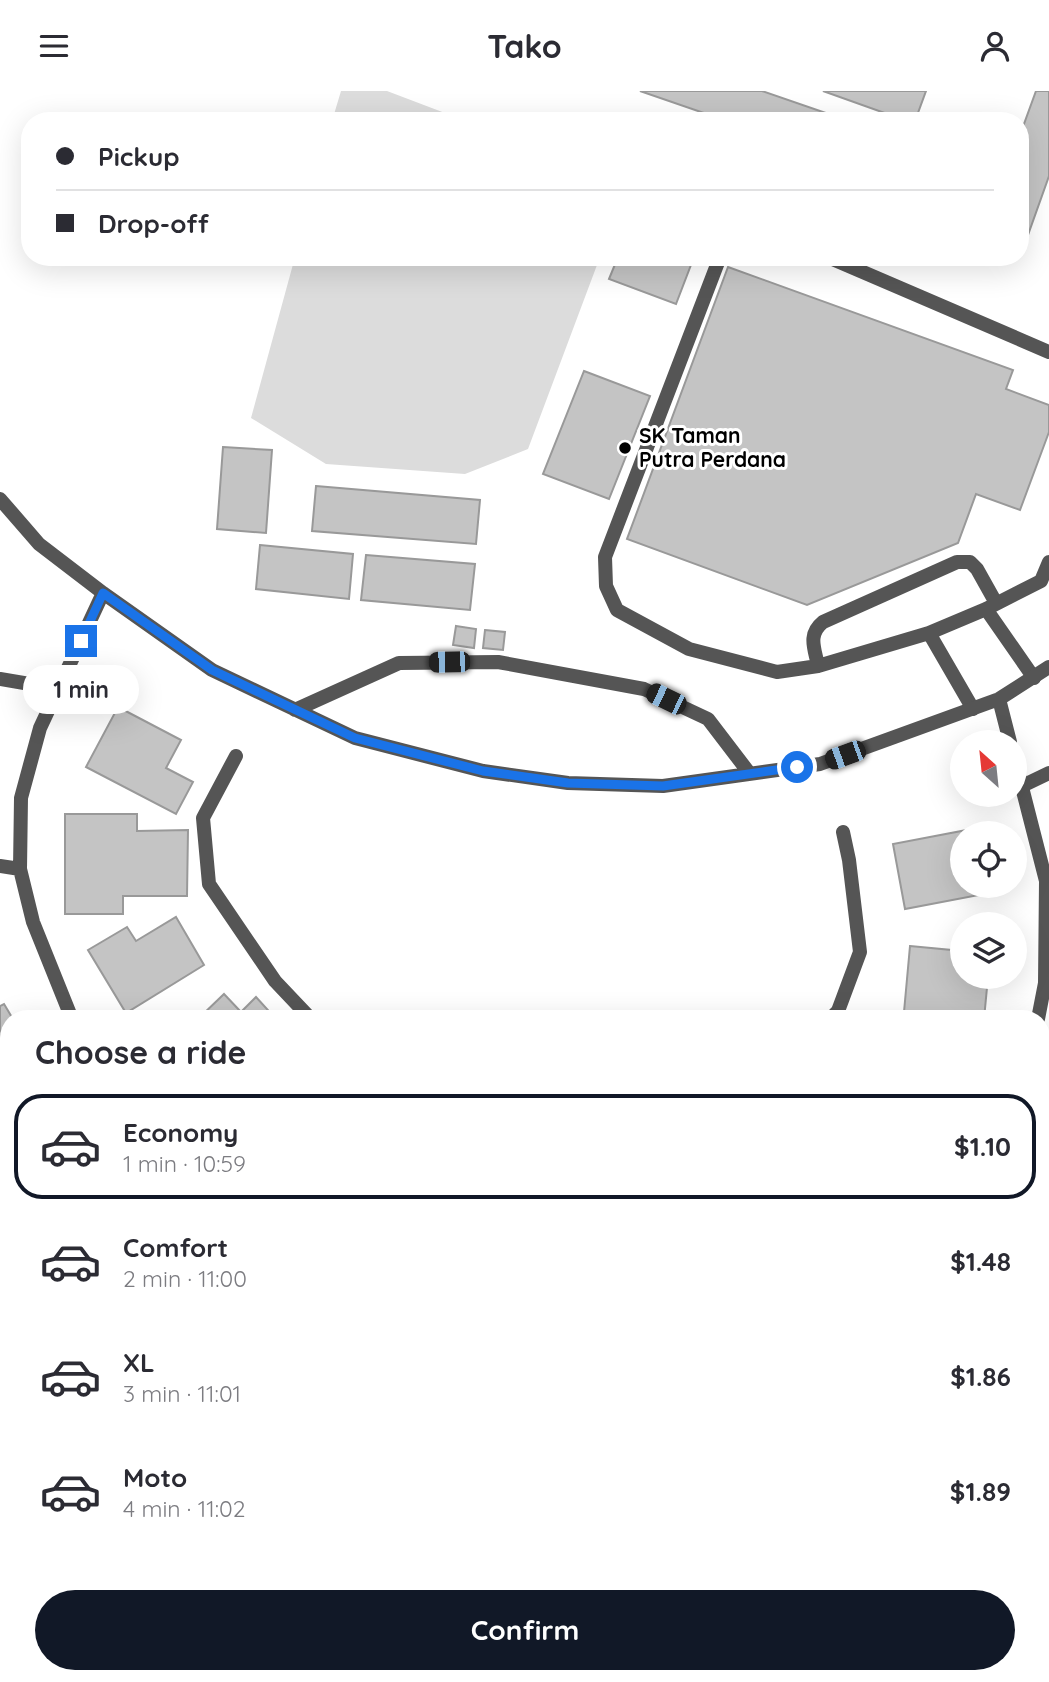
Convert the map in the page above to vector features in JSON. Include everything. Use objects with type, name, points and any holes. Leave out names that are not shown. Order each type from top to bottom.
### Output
[{"type":"street","points":[[717,266],[605,557],[606,586],[617,610],[689,649],[778,672],[818,666],[929,633],[1041,581],[1049,562]]},
{"type":"street","points":[[849,266],[1049,352]]},
{"type":"street","points":[[0,499],[39,544],[212,670],[355,738],[483,771],[568,783],[663,786],[820,764],[999,699],[1049,667]]},
{"type":"street","points":[[818,666],[813,637],[816,627],[823,622],[957,562],[970,562],[977,569],[991,606],[1034,678]]},
{"type":"street","points":[[68,1010],[33,922],[20,869],[21,798],[40,728],[103,593]]},
{"type":"street","points":[[929,633],[973,709]]},
{"type":"street","points":[[295,710],[399,663],[498,662],[644,689],[708,719],[750,774]]},
{"type":"street","points":[[0,679],[59,689]]},
{"type":"street","points":[[999,699],[1007,730]]},
{"type":"street","points":[[236,756],[203,818],[209,884],[275,981],[302,1010]]},
{"type":"street","points":[[1027,783],[1049,772]]},
{"type":"street","points":[[1027,806],[1046,881],[1047,982],[1040,1010]]},
{"type":"street","points":[[838,1010],[860,952],[843,832]]},
{"type":"street","points":[[0,866],[20,869]]},
{"type":"shaded area","points":[[341,91],[387,91],[442,112],[335,112]]},
{"type":"shaded area","points":[[293,266],[597,266],[528,449],[465,474],[326,464],[251,418]]},
{"type":"building","points":[[640,91],[762,91],[823,112],[701,112]]},
{"type":"building","points":[[823,91],[926,91],[918,112],[882,112]]},
{"type":"building","points":[[1036,91],[1049,91],[1049,176],[1029,232],[1029,112]]},
{"type":"building","points":[[614,266],[691,266],[676,304],[609,279]]},
{"type":"building","points":[[728,267],[1013,370],[1006,389],[1049,405],[1049,432],[1020,510],[976,494],[958,543],[807,605],[627,539]]},
{"type":"building","points":[[584,371],[650,396],[609,499],[543,474]]},
{"type":"building","points":[[223,447],[272,450],[266,533],[217,529]]},
{"type":"building","points":[[316,486],[480,500],[476,544],[312,531]]},
{"type":"building","points":[[260,545],[353,554],[349,599],[256,589]]},
{"type":"building","points":[[366,555],[475,564],[470,610],[361,600]]},
{"type":"building","points":[[456,626],[476,629],[474,648],[453,645]]},
{"type":"building","points":[[485,630],[505,632],[503,650],[483,648]]},
{"type":"building","points":[[118,707],[181,740],[166,768],[193,782],[176,814],[86,767]]},
{"type":"building","points":[[65,814],[137,814],[137,831],[188,830],[187,896],[123,896],[123,914],[65,914]]},
{"type":"building","points":[[950,833],[950,898],[963,898],[905,909],[893,844]]},
{"type":"building","points":[[176,917],[204,965],[131,1010],[124,1010],[88,950],[127,927],[136,941]]},
{"type":"building","points":[[910,946],[950,950],[950,989],[987,989],[985,1010],[904,1010]]},
{"type":"building","points":[[224,994],[239,1010],[207,1010]]},
{"type":"building","points":[[256,997],[268,1010],[243,1010]]},
{"type":"building","points":[[4,1004],[8,1010],[0,1010],[0,1006]]},
{"type":"place","name":"SK Taman Putra Perdana","points":[[625,448]]},
{"type":"route","points":[[81,641],[103,593],[212,670],[355,738],[483,771],[568,783],[663,786],[797,767]]}]
